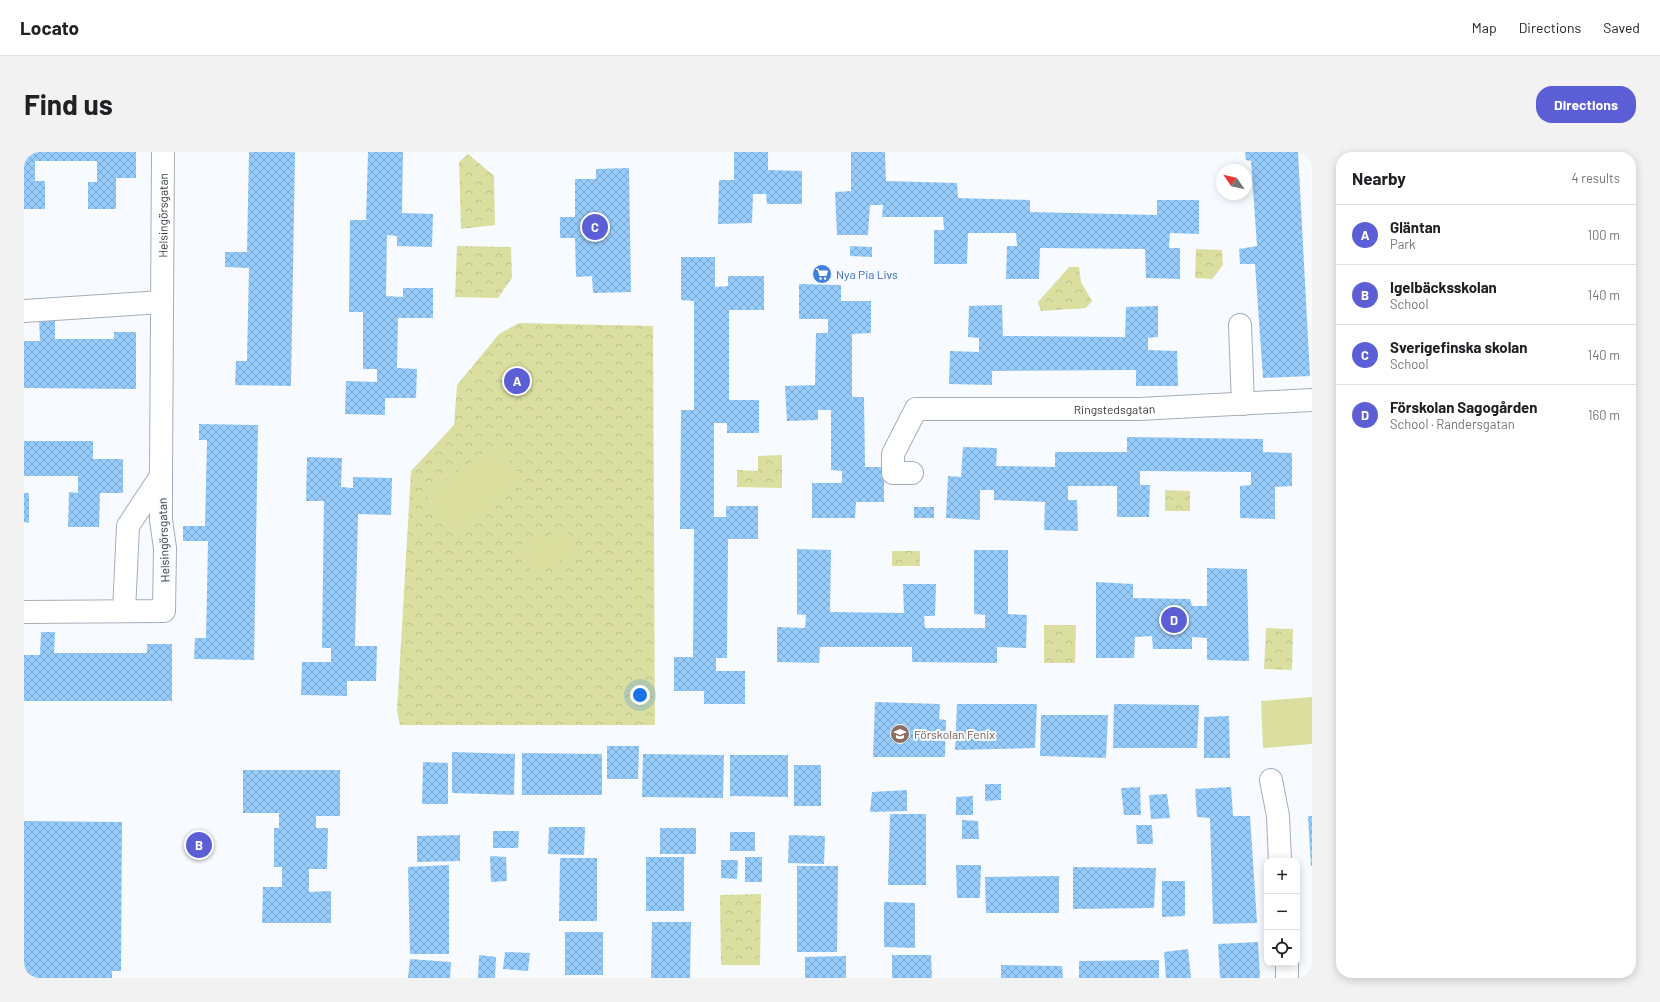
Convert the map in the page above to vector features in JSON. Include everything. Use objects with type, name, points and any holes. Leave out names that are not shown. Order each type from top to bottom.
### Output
[{"type":"street","name":"Helsingörsgatan","points":[[24,612],[164,611],[165,548],[161,520],[163,152]]},
{"type":"street","points":[[24,311],[162,302]]},
{"type":"street","points":[[1240,325],[1244,404]]},
{"type":"street","name":"Ringstedsgatan","points":[[912,473],[893,473],[893,454],[916,409],[1140,409],[1312,400]]},
{"type":"street","name":"Helsingörsgatan","points":[[124,611],[128,526],[161,476]]},
{"type":"street","points":[[1271,780],[1278,816],[1280,858]]},
{"type":"street","points":[[1286,966],[1287,978]]},
{"type":"green space","points":[[468,154],[494,176],[495,225],[461,229],[459,162]]},
{"type":"green space","points":[[457,246],[511,247],[512,278],[498,298],[455,297]]},
{"type":"green space","points":[[1196,249],[1222,250],[1223,265],[1212,279],[1195,278]]},
{"type":"green space","points":[[1069,267],[1079,267],[1081,282],[1092,301],[1086,308],[1041,311],[1038,302]]},
{"type":"green space","points":[[519,323],[653,326],[655,725],[400,725],[397,711],[411,471],[454,425],[457,385],[499,334]]},
{"type":"green space","points":[[496,443],[524,481],[452,534],[426,495]]},
{"type":"green space","points":[[782,455],[782,488],[737,487],[737,470],[758,471],[758,456]]},
{"type":"green space","points":[[1165,490],[1190,491],[1190,511],[1165,511]]},
{"type":"green space","points":[[564,527],[577,551],[533,576],[521,550]]},
{"type":"green space","points":[[892,551],[920,551],[920,566],[892,566]]},
{"type":"green space","points":[[1044,625],[1076,625],[1075,663],[1044,663]]},
{"type":"green space","points":[[1266,628],[1293,629],[1292,670],[1264,669]]},
{"type":"green space","points":[[1312,697],[1312,744],[1263,748],[1261,701]]},
{"type":"green space","points":[[761,894],[760,965],[721,965],[720,895]]},
{"type":"building","points":[[24,152],[136,152],[136,178],[116,178],[116,209],[88,209],[88,182],[97,182],[97,161],[35,161],[35,181],[45,181],[45,209],[24,209]]},
{"type":"building","points":[[249,152],[295,152],[291,386],[235,385],[236,361],[247,361],[249,268],[225,267],[225,252],[247,252]]},
{"type":"building","points":[[368,152],[403,152],[402,213],[433,214],[432,247],[397,246],[397,236],[387,235],[386,296],[403,297],[403,288],[433,288],[433,318],[398,318],[397,368],[417,369],[416,398],[385,398],[385,415],[345,414],[346,381],[377,382],[377,369],[363,369],[363,312],[349,312],[350,220],[366,220]]},
{"type":"building","points":[[734,152],[768,152],[768,170],[802,171],[802,204],[767,204],[766,194],[753,194],[752,223],[718,224],[719,180],[734,180]]},
{"type":"building","points":[[851,152],[885,152],[886,181],[957,183],[958,198],[1030,200],[1030,212],[1157,215],[1157,200],[1199,200],[1199,234],[1170,233],[1169,248],[1180,248],[1180,279],[1146,278],[1145,249],[1040,248],[1039,279],[1006,279],[1007,246],[1017,246],[1016,233],[968,233],[967,264],[934,264],[934,230],[944,230],[943,217],[882,217],[883,205],[870,205],[868,235],[837,235],[835,192],[851,191]]},
{"type":"building","points":[[1245,152],[1298,152],[1310,376],[1263,378],[1255,264],[1240,264],[1239,249],[1257,246],[1252,164],[1251,161],[1246,160]]},
{"type":"building","points":[[629,168],[631,292],[593,293],[592,276],[576,277],[575,238],[560,238],[560,217],[575,217],[575,179],[596,179],[596,169]]},
{"type":"building","points":[[850,246],[872,247],[872,257],[850,256]]},
{"type":"building","points":[[681,257],[715,257],[715,287],[728,286],[728,276],[764,276],[764,310],[729,310],[729,400],[759,400],[759,433],[727,433],[727,423],[714,423],[714,517],[726,517],[726,506],[758,506],[758,539],[728,539],[727,658],[716,658],[716,671],[745,671],[745,704],[704,704],[704,691],[674,691],[674,657],[693,657],[694,529],[680,529],[681,410],[694,410],[694,301],[681,300]]},
{"type":"building","points":[[799,284],[841,285],[841,301],[871,301],[871,333],[852,334],[852,397],[864,397],[865,467],[884,467],[884,502],[856,502],[855,518],[812,518],[812,483],[842,483],[842,471],[831,470],[831,410],[818,410],[818,420],[787,421],[785,386],[815,385],[816,333],[828,333],[828,319],[799,319]]},
{"type":"building","points":[[1002,305],[1003,336],[1125,337],[1126,307],[1158,306],[1158,337],[1148,338],[1148,350],[1177,351],[1178,386],[1136,386],[1136,370],[992,371],[992,385],[949,384],[950,351],[979,352],[979,338],[968,337],[969,306]]},
{"type":"building","points":[[39,318],[55,318],[55,339],[114,339],[114,332],[136,332],[136,389],[24,388],[24,341],[40,341]]},
{"type":"building","points":[[199,424],[258,425],[254,660],[194,659],[195,638],[206,638],[208,541],[183,541],[183,526],[205,526],[207,440],[199,440]]},
{"type":"building","points":[[1127,437],[1263,439],[1263,452],[1292,453],[1292,486],[1275,487],[1275,519],[1240,518],[1240,486],[1251,485],[1251,472],[1140,471],[1140,485],[1150,485],[1149,517],[1117,517],[1117,486],[1068,486],[1068,500],[1077,500],[1078,531],[1044,530],[1045,502],[994,500],[994,490],[980,490],[980,520],[946,518],[948,476],[961,477],[963,447],[997,448],[996,466],[1055,467],[1055,452],[1127,452]]},
{"type":"building","points":[[24,441],[93,441],[93,459],[123,459],[123,493],[100,493],[99,527],[68,527],[69,492],[78,493],[78,476],[24,476]]},
{"type":"building","points":[[307,457],[342,458],[341,487],[353,488],[353,477],[392,478],[391,515],[358,514],[355,646],[377,646],[376,681],[347,681],[347,696],[301,695],[302,662],[331,662],[331,648],[322,648],[324,501],[306,501]]},
{"type":"building","points":[[24,493],[29,493],[29,523],[24,522]]},
{"type":"building","points":[[914,507],[934,507],[934,518],[914,518]]},
{"type":"building","points":[[797,549],[831,550],[830,612],[904,613],[903,584],[936,584],[935,616],[924,616],[925,628],[985,628],[985,615],[974,614],[974,550],[1008,550],[1008,614],[1027,615],[1026,648],[997,647],[997,663],[912,662],[912,647],[820,647],[819,663],[777,662],[777,627],[805,628],[806,615],[797,614]]},
{"type":"building","points":[[1207,568],[1247,569],[1249,661],[1207,660],[1207,638],[1192,637],[1192,649],[1153,649],[1152,636],[1135,637],[1134,658],[1096,658],[1096,582],[1133,584],[1133,598],[1190,599],[1192,606],[1207,606]]},
{"type":"building","points":[[41,632],[55,632],[54,653],[147,653],[147,644],[172,644],[172,701],[24,701],[24,655],[40,655]]},
{"type":"building","points":[[875,702],[940,704],[939,719],[946,720],[945,757],[873,757]]},
{"type":"building","points":[[957,704],[1037,704],[1035,748],[955,750]]},
{"type":"building","points":[[1114,704],[1199,705],[1197,748],[1113,748]]},
{"type":"building","points":[[1041,715],[1108,715],[1106,758],[1040,756]]},
{"type":"building","points":[[1229,716],[1230,758],[1204,758],[1204,717]]},
{"type":"building","points":[[607,746],[639,746],[638,779],[607,779]]},
{"type":"building","points":[[452,752],[515,754],[514,795],[452,793]]},
{"type":"building","points":[[522,753],[602,754],[602,795],[522,795]]},
{"type":"building","points":[[643,754],[724,755],[723,798],[642,797]]},
{"type":"building","points":[[730,755],[788,755],[788,797],[730,796]]},
{"type":"building","points":[[423,762],[448,763],[448,804],[422,804]]},
{"type":"building","points":[[794,765],[821,765],[821,806],[794,806]]},
{"type":"building","points":[[243,770],[340,770],[340,816],[316,816],[316,828],[328,828],[327,869],[309,869],[309,892],[331,891],[331,923],[262,923],[263,887],[282,887],[282,867],[274,867],[274,828],[279,828],[279,813],[243,813]]},
{"type":"building","points":[[985,784],[1001,784],[1001,800],[985,801]]},
{"type":"building","points":[[1140,787],[1141,815],[1124,815],[1121,788]]},
{"type":"building","points":[[1231,787],[1233,816],[1250,816],[1257,923],[1213,924],[1210,818],[1197,817],[1195,789]]},
{"type":"building","points":[[907,790],[907,811],[870,812],[872,792]]},
{"type":"building","points":[[1167,794],[1170,818],[1151,819],[1149,795]]},
{"type":"building","points":[[973,796],[973,815],[956,815],[956,797]]},
{"type":"building","points":[[890,814],[926,814],[926,885],[888,885]]},
{"type":"building","points":[[1308,816],[1312,816],[1312,866],[1311,866]]},
{"type":"building","points":[[962,820],[978,821],[979,839],[962,839]]},
{"type":"building","points":[[24,821],[122,822],[121,971],[112,971],[112,978],[24,978]]},
{"type":"building","points":[[1136,825],[1152,825],[1153,844],[1137,844]]},
{"type":"building","points":[[549,827],[585,827],[584,855],[548,854]]},
{"type":"building","points":[[660,828],[696,828],[696,854],[660,854]]},
{"type":"building","points":[[493,831],[519,831],[518,848],[493,848]]},
{"type":"building","points":[[730,832],[755,832],[755,851],[730,851]]},
{"type":"building","points":[[460,835],[460,861],[417,862],[417,836]]},
{"type":"building","points":[[789,835],[825,836],[824,864],[788,863]]},
{"type":"building","points":[[490,856],[506,857],[507,881],[491,882]]},
{"type":"building","points":[[646,857],[684,857],[684,911],[646,911]]},
{"type":"building","points":[[745,857],[762,857],[762,882],[745,882]]},
{"type":"building","points":[[560,858],[597,858],[597,921],[559,921]]},
{"type":"building","points":[[721,860],[738,860],[737,879],[721,878]]},
{"type":"building","points":[[449,865],[449,954],[410,954],[408,867]]},
{"type":"building","points":[[956,865],[981,865],[980,898],[957,898]]},
{"type":"building","points":[[797,866],[838,866],[837,952],[797,952]]},
{"type":"building","points":[[1073,867],[1156,868],[1154,908],[1073,909]]},
{"type":"building","points":[[1059,876],[1059,913],[986,913],[985,877]]},
{"type":"building","points":[[1162,881],[1185,881],[1185,916],[1162,917]]},
{"type":"building","points":[[884,902],[915,903],[915,948],[884,947]]},
{"type":"building","points":[[652,922],[691,922],[690,978],[651,978]]},
{"type":"building","points":[[565,932],[603,932],[603,975],[565,975]]},
{"type":"building","points":[[1258,942],[1260,978],[1220,978],[1218,944]]},
{"type":"building","points":[[1188,949],[1191,978],[1166,978],[1164,952]]},
{"type":"building","points":[[505,952],[530,953],[528,971],[503,969]]},
{"type":"building","points":[[479,955],[496,957],[495,978],[478,978]]},
{"type":"building","points":[[892,955],[931,955],[932,978],[892,978]]},
{"type":"building","points":[[846,956],[846,978],[805,978],[805,957]]},
{"type":"building","points":[[410,959],[451,962],[450,978],[408,978]]},
{"type":"building","points":[[1159,960],[1159,978],[1079,978],[1079,961]]},
{"type":"building","points":[[1001,965],[1062,966],[1063,978],[1001,978]]},
{"type":"place","name":"Sverigefinska skolan","points":[[595,227]]},
{"type":"place","name":"Nya Pia Livs","points":[[822,274]]},
{"type":"place","name":"Gläntan","points":[[517,381]]},
{"type":"place","name":"Förskolan Sagogården","points":[[1174,620]]},
{"type":"place","name":"Förskolan Fenix","points":[[900,734]]},
{"type":"place","name":"Igelbäcksskolan","points":[[199,845]]}]
